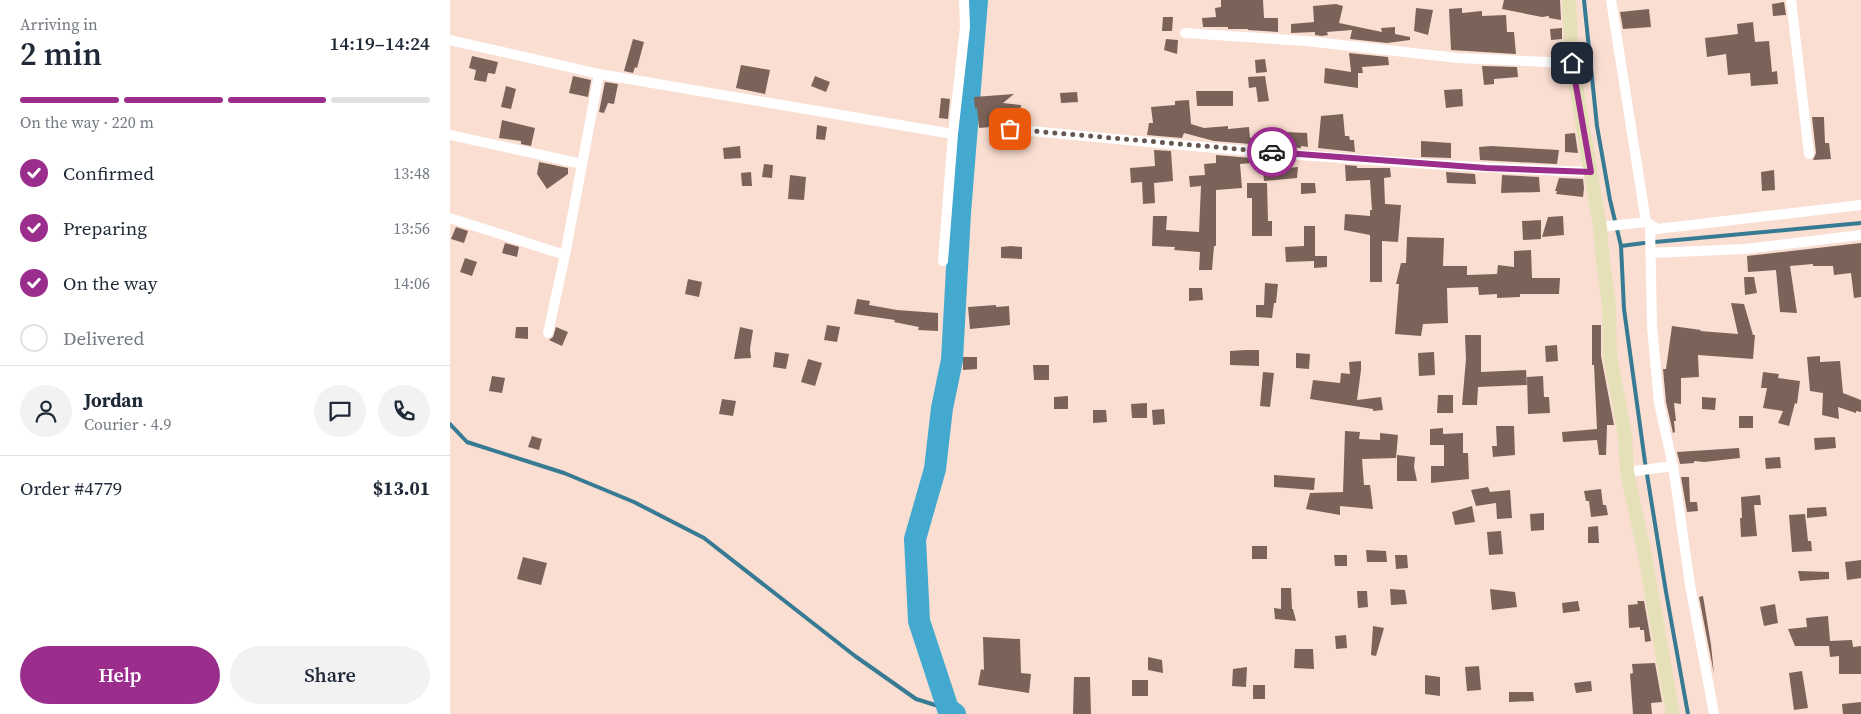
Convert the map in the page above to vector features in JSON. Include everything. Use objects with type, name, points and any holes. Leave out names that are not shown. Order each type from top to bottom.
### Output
[{"type":"street","points":[[943,261],[953,134],[965,27],[964,0]]},
{"type":"street","points":[[1569,0],[1572,63],[1600,227],[1609,305],[1610,355],[1625,436],[1627,472],[1645,556],[1673,714]]},
{"type":"street","points":[[1612,0],[1648,223],[1651,252],[1652,326],[1658,394],[1714,714]]},
{"type":"street","points":[[1791,0],[1808,154]]},
{"type":"street","points":[[1184,33],[1306,41],[1458,58],[1572,63]]},
{"type":"street","points":[[450,40],[599,74],[953,134]]},
{"type":"street","points":[[548,333],[565,255],[599,74]]},
{"type":"street","points":[[1010,129],[1349,159],[1486,168],[1591,172]]},
{"type":"street","points":[[450,135],[582,164]]},
{"type":"street","points":[[1600,227],[1648,223],[1656,229],[1861,206]]},
{"type":"street","points":[[450,218],[565,255]]},
{"type":"street","points":[[1651,252],[1745,249],[1861,235]]},
{"type":"street","points":[[1627,472],[1672,466]]},
{"type":"building","points":[[1221,0],[1263,0],[1264,18],[1278,18],[1278,32],[1228,29],[1228,27],[1203,27],[1202,18],[1216,17],[1215,8],[1221,7]]},
{"type":"building","points":[[1504,0],[1560,0],[1561,20],[1549,18],[1549,16],[1542,17],[1502,9]]},
{"type":"building","points":[[1784,2],[1786,15],[1773,16],[1772,4]]},
{"type":"building","points":[[1336,4],[1343,6],[1339,23],[1382,32],[1381,28],[1395,27],[1395,34],[1410,37],[1410,40],[1387,43],[1350,39],[1352,30],[1327,32],[1328,35],[1322,36],[1315,35],[1315,32],[1291,33],[1291,24],[1314,22],[1313,6]]},
{"type":"building","points":[[1416,8],[1433,10],[1428,35],[1414,31]]},
{"type":"building","points":[[1462,8],[1462,13],[1482,11],[1482,16],[1506,15],[1507,32],[1514,32],[1516,54],[1451,50],[1449,9]]},
{"type":"building","points":[[1649,9],[1651,27],[1623,29],[1620,12]]},
{"type":"building","points":[[1163,17],[1173,17],[1172,31],[1162,31]]},
{"type":"building","points":[[1753,22],[1755,42],[1769,41],[1772,72],[1777,71],[1778,84],[1751,86],[1750,73],[1728,75],[1726,54],[1707,57],[1705,38],[1738,34],[1737,24]]},
{"type":"building","points":[[1562,28],[1562,39],[1551,40],[1550,29]]},
{"type":"building","points":[[633,39],[644,42],[637,68],[635,67],[633,73],[624,71]]},
{"type":"building","points":[[1166,39],[1178,40],[1177,54],[1164,50]]},
{"type":"building","points":[[1349,53],[1388,57],[1389,65],[1362,67],[1363,73],[1358,73],[1358,88],[1324,83],[1325,68],[1351,72]]},
{"type":"building","points":[[472,56],[498,62],[495,74],[488,73],[486,82],[474,80],[476,70],[469,68]]},
{"type":"building","points":[[1265,59],[1267,72],[1256,73],[1255,60]]},
{"type":"building","points":[[741,65],[770,70],[765,94],[736,88]]},
{"type":"building","points":[[1482,66],[1517,67],[1518,77],[1494,79],[1494,84],[1484,85]]},
{"type":"building","points":[[573,76],[591,80],[588,97],[569,93]]},
{"type":"building","points":[[815,76],[830,82],[826,92],[811,86]]},
{"type":"building","points":[[1265,76],[1269,101],[1258,102],[1256,87],[1249,88],[1248,77]]},
{"type":"building","points":[[605,82],[618,84],[614,104],[608,103],[604,113],[599,112]]},
{"type":"building","points":[[506,86],[516,89],[511,109],[501,107]]},
{"type":"building","points":[[1462,89],[1463,106],[1446,108],[1444,90]]},
{"type":"building","points":[[1196,91],[1233,91],[1233,106],[1197,106]]},
{"type":"building","points":[[1077,92],[1078,102],[1061,103],[1060,93]]},
{"type":"building","points":[[1014,94],[1003,103],[1021,105],[1019,121],[1008,123],[1003,128],[1006,134],[1013,136],[1012,150],[1000,149],[1002,126],[979,128],[974,97]]},
{"type":"building","points":[[941,98],[950,99],[948,119],[939,118]]},
{"type":"building","points":[[1189,100],[1191,124],[1204,128],[1228,126],[1228,129],[1249,127],[1250,138],[1285,135],[1285,132],[1307,133],[1308,147],[1214,141],[1184,133],[1182,138],[1147,135],[1149,123],[1153,123],[1151,107],[1175,105],[1175,101]]},
{"type":"building","points":[[1343,114],[1345,136],[1349,136],[1350,140],[1354,140],[1355,152],[1318,148],[1321,116]]},
{"type":"building","points":[[1812,117],[1824,117],[1825,143],[1829,143],[1831,159],[1813,160],[1816,153]]},
{"type":"building","points":[[502,120],[535,128],[531,146],[521,144],[521,141],[499,138]]},
{"type":"building","points":[[817,125],[827,127],[825,140],[816,139]]},
{"type":"building","points":[[1575,133],[1578,153],[1565,152],[1565,134]]},
{"type":"building","points":[[1421,141],[1451,143],[1451,158],[1421,157]]},
{"type":"building","points":[[740,146],[741,158],[724,159],[723,148]]},
{"type":"building","points":[[1479,147],[1559,150],[1557,164],[1480,160]]},
{"type":"building","points":[[1154,150],[1171,151],[1173,181],[1154,183],[1155,203],[1143,204],[1142,182],[1131,183],[1130,168],[1155,166]]},
{"type":"building","points":[[1216,155],[1251,158],[1252,163],[1240,164],[1242,188],[1216,190],[1216,246],[1214,246],[1212,270],[1199,270],[1200,252],[1174,250],[1175,247],[1152,246],[1153,216],[1167,216],[1166,230],[1199,232],[1201,186],[1190,187],[1189,176],[1205,175],[1204,164],[1216,163]]},
{"type":"building","points":[[539,162],[568,168],[568,174],[547,189],[537,174]]},
{"type":"building","points":[[764,164],[773,165],[772,178],[762,177]]},
{"type":"building","points":[[1345,165],[1357,166],[1357,168],[1390,168],[1391,177],[1384,178],[1385,204],[1401,205],[1398,242],[1382,241],[1382,282],[1370,282],[1370,235],[1344,230],[1345,214],[1370,216],[1370,210],[1372,210],[1370,180],[1346,181]]},
{"type":"building","points":[[1298,167],[1297,178],[1264,181],[1263,170]]},
{"type":"building","points":[[1774,170],[1775,190],[1762,191],[1761,172]]},
{"type":"building","points":[[751,172],[752,186],[742,186],[741,173]]},
{"type":"building","points":[[1446,172],[1475,174],[1476,184],[1447,183]]},
{"type":"building","points":[[790,175],[806,177],[804,200],[788,199]]},
{"type":"building","points":[[1502,175],[1539,177],[1540,192],[1501,193]]},
{"type":"building","points":[[1559,178],[1583,179],[1583,197],[1556,194],[1557,191],[1555,191]]},
{"type":"building","points":[[1247,183],[1267,183],[1268,221],[1272,221],[1272,236],[1252,236],[1252,198],[1247,198]]},
{"type":"building","points":[[1301,183],[1315,183],[1316,193],[1301,194]]},
{"type":"building","points":[[1563,216],[1564,235],[1542,237],[1548,217]]},
{"type":"building","points":[[1541,220],[1541,239],[1523,240],[1522,221]]},
{"type":"building","points":[[1304,226],[1315,226],[1315,256],[1327,256],[1327,267],[1314,268],[1314,261],[1286,262],[1285,247],[1304,246]]},
{"type":"building","points":[[456,227],[468,231],[464,243],[451,239]]},
{"type":"building","points":[[1407,237],[1444,238],[1443,266],[1467,266],[1467,275],[1497,274],[1498,265],[1514,267],[1514,251],[1531,250],[1532,278],[1560,278],[1559,294],[1520,294],[1520,297],[1497,298],[1497,294],[1479,295],[1478,287],[1447,288],[1448,323],[1423,324],[1421,336],[1395,334],[1399,284],[1396,284],[1401,263],[1406,263]]},
{"type":"building","points":[[505,243],[519,247],[517,257],[502,253]]},
{"type":"building","points":[[1861,243],[1861,297],[1854,298],[1851,273],[1834,275],[1833,266],[1813,266],[1813,264],[1790,266],[1797,313],[1780,312],[1776,270],[1748,272],[1747,256]]},
{"type":"building","points":[[1001,247],[1022,247],[1022,259],[1001,258]]},
{"type":"building","points":[[465,258],[477,262],[472,276],[460,272]]},
{"type":"building","points":[[1744,277],[1754,277],[1757,293],[1745,295]]},
{"type":"building","points":[[688,279],[702,282],[699,297],[685,294]]},
{"type":"building","points":[[1265,283],[1278,284],[1272,318],[1256,317],[1256,305],[1264,305]]},
{"type":"building","points":[[1189,288],[1202,288],[1203,300],[1189,301]]},
{"type":"building","points":[[857,299],[870,301],[869,305],[897,310],[938,313],[938,331],[918,330],[919,327],[894,322],[895,320],[854,314]]},
{"type":"building","points":[[1731,303],[1744,304],[1753,335],[1755,335],[1753,359],[1698,355],[1699,377],[1681,378],[1681,404],[1674,403],[1676,421],[1674,421],[1675,432],[1673,433],[1666,402],[1663,369],[1666,369],[1672,326],[1700,331],[1738,334]]},
{"type":"building","points":[[996,305],[996,307],[1009,306],[1010,325],[970,329],[968,307]]},
{"type":"building","points":[[827,325],[840,327],[837,342],[824,340]]},
{"type":"building","points":[[1592,325],[1601,325],[1601,356],[1614,425],[1607,425],[1606,455],[1599,455],[1597,440],[1563,442],[1562,432],[1597,429],[1594,365],[1592,365]]},
{"type":"building","points":[[516,327],[528,327],[528,339],[515,338]]},
{"type":"building","points":[[556,327],[568,332],[562,346],[549,340],[553,337]]},
{"type":"building","points":[[740,327],[753,330],[750,349],[751,358],[734,359]]},
{"type":"building","points":[[1465,335],[1481,335],[1481,372],[1526,370],[1527,385],[1478,387],[1477,405],[1462,405],[1466,359]]},
{"type":"building","points":[[1557,345],[1558,361],[1546,362],[1545,346]]},
{"type":"building","points":[[1259,350],[1259,366],[1230,365],[1230,351]]},
{"type":"building","points":[[775,352],[789,354],[786,369],[773,367]]},
{"type":"building","points":[[1434,352],[1435,375],[1419,376],[1418,353]]},
{"type":"building","points":[[1296,353],[1310,354],[1309,369],[1296,368]]},
{"type":"building","points":[[1820,356],[1820,362],[1840,361],[1843,393],[1861,400],[1861,412],[1856,411],[1856,413],[1838,407],[1839,419],[1822,415],[1823,393],[1810,391],[1807,357]]},
{"type":"building","points":[[963,357],[977,357],[977,369],[963,370]]},
{"type":"building","points":[[808,359],[822,363],[815,386],[801,382]]},
{"type":"building","points":[[1361,361],[1357,400],[1381,397],[1383,410],[1373,411],[1373,409],[1310,399],[1313,380],[1340,383],[1341,373],[1350,374],[1349,362]]},
{"type":"building","points":[[1033,365],[1049,365],[1049,380],[1034,380]]},
{"type":"building","points":[[1263,372],[1274,373],[1270,407],[1260,406]]},
{"type":"building","points":[[1763,372],[1779,374],[1778,378],[1800,381],[1797,404],[1795,403],[1789,426],[1778,423],[1783,411],[1763,408],[1767,388],[1761,388]]},
{"type":"building","points":[[492,376],[505,378],[502,393],[489,391]]},
{"type":"building","points":[[1543,376],[1544,397],[1549,397],[1550,413],[1528,414],[1527,377]]},
{"type":"building","points":[[1438,395],[1453,395],[1453,413],[1437,413]]},
{"type":"building","points":[[1068,396],[1068,409],[1054,409],[1054,397]]},
{"type":"building","points":[[1702,397],[1716,398],[1715,410],[1702,409]]},
{"type":"building","points":[[722,399],[736,401],[733,416],[719,414]]},
{"type":"building","points":[[1147,403],[1147,418],[1132,418],[1131,404]]},
{"type":"building","points":[[1164,409],[1165,424],[1153,425],[1152,410]]},
{"type":"building","points":[[1093,410],[1106,410],[1107,422],[1093,423]]},
{"type":"building","points":[[1739,416],[1753,416],[1753,428],[1739,428]]},
{"type":"building","points":[[1496,426],[1514,426],[1515,455],[1493,457],[1492,446],[1497,446]]},
{"type":"building","points":[[1443,428],[1443,434],[1463,433],[1463,453],[1468,453],[1469,479],[1431,483],[1431,466],[1444,466],[1444,445],[1430,445],[1430,429]]},
{"type":"building","points":[[1345,431],[1360,432],[1359,439],[1380,440],[1380,433],[1398,435],[1396,458],[1362,459],[1364,485],[1370,485],[1373,509],[1340,506],[1340,515],[1306,509],[1310,493],[1343,492]]},
{"type":"building","points":[[532,436],[542,439],[539,450],[528,447]]},
{"type":"building","points":[[1835,437],[1836,448],[1815,450],[1814,438]]},
{"type":"building","points":[[1739,448],[1740,458],[1704,462],[1694,461],[1694,463],[1680,464],[1677,452]]},
{"type":"building","points":[[1397,455],[1415,457],[1414,467],[1417,481],[1397,481]]},
{"type":"building","points":[[1780,457],[1781,468],[1766,469],[1765,458]]},
{"type":"building","points":[[1274,475],[1315,478],[1314,490],[1274,487]]},
{"type":"building","points":[[1681,477],[1689,477],[1690,502],[1697,502],[1698,511],[1687,512]]},
{"type":"building","points":[[1488,487],[1490,492],[1510,490],[1512,518],[1497,519],[1496,503],[1476,506],[1471,490]]},
{"type":"building","points":[[1601,489],[1603,505],[1606,505],[1608,515],[1591,517],[1589,501],[1586,501],[1584,491]]},
{"type":"building","points":[[1760,495],[1761,505],[1754,505],[1757,536],[1741,537],[1741,497]]},
{"type":"building","points":[[1472,506],[1475,522],[1455,525],[1452,512]]},
{"type":"building","points":[[1826,507],[1827,516],[1807,518],[1807,508]]},
{"type":"building","points":[[1544,513],[1544,530],[1531,531],[1530,514]]},
{"type":"building","points":[[1805,514],[1808,541],[1811,541],[1812,551],[1792,552],[1789,515]]},
{"type":"building","points":[[1598,526],[1599,543],[1588,543],[1588,527]]},
{"type":"building","points":[[1501,531],[1503,554],[1489,555],[1487,532]]},
{"type":"building","points":[[1252,546],[1267,546],[1267,559],[1252,559]]},
{"type":"building","points":[[1366,550],[1386,551],[1387,562],[1367,562]]},
{"type":"building","points":[[1334,555],[1347,555],[1347,566],[1335,566]]},
{"type":"building","points":[[1395,555],[1407,555],[1408,568],[1396,569]]},
{"type":"building","points":[[523,557],[547,563],[541,585],[517,579]]},
{"type":"building","points":[[1861,560],[1861,578],[1847,580],[1845,562]]},
{"type":"building","points":[[1798,571],[1829,572],[1829,579],[1800,581]]},
{"type":"building","points":[[1281,588],[1291,588],[1292,609],[1296,621],[1275,619],[1274,608],[1281,609]]},
{"type":"building","points":[[1390,589],[1405,590],[1407,604],[1391,605]]},
{"type":"building","points":[[1490,589],[1515,592],[1517,607],[1492,610]]},
{"type":"building","points":[[1357,591],[1367,591],[1368,607],[1358,608]]},
{"type":"building","points":[[1703,596],[1711,645],[1714,674],[1699,597]]},
{"type":"building","points":[[1578,601],[1580,611],[1563,613],[1562,603]]},
{"type":"building","points":[[1637,601],[1644,601],[1651,641],[1645,642],[1644,630],[1640,630],[1640,627],[1629,628],[1628,605],[1638,604]]},
{"type":"building","points":[[1775,604],[1778,623],[1764,626],[1760,607]]},
{"type":"building","points":[[1828,616],[1830,641],[1852,640],[1853,647],[1861,646],[1861,674],[1839,674],[1839,656],[1830,657],[1829,646],[1795,646],[1788,629],[1807,627],[1806,618]]},
{"type":"building","points":[[1373,626],[1384,628],[1376,656],[1371,655]]},
{"type":"building","points":[[1346,635],[1347,648],[1336,649],[1335,636]]},
{"type":"building","points":[[983,637],[1020,639],[1021,673],[1031,674],[1029,693],[978,685],[981,669],[984,670]]},
{"type":"building","points":[[1295,649],[1313,649],[1314,669],[1294,668]]},
{"type":"building","points":[[1148,657],[1162,660],[1163,673],[1148,670]]},
{"type":"building","points":[[1655,663],[1662,702],[1651,703],[1652,714],[1633,714],[1630,674],[1633,673],[1632,664]]},
{"type":"building","points":[[1479,666],[1481,690],[1467,691],[1465,667]]},
{"type":"building","points":[[1247,667],[1246,687],[1232,686],[1233,669]]},
{"type":"building","points":[[1802,671],[1808,708],[1794,710],[1789,673]]},
{"type":"building","points":[[1425,675],[1440,677],[1440,696],[1425,694]]},
{"type":"building","points":[[1074,677],[1090,677],[1091,714],[1073,714]]},
{"type":"building","points":[[1132,680],[1148,680],[1148,696],[1132,696]]},
{"type":"building","points":[[1591,681],[1592,691],[1576,693],[1574,683]]},
{"type":"building","points":[[1253,685],[1265,685],[1265,699],[1253,699]]},
{"type":"building","points":[[1509,692],[1533,692],[1534,701],[1509,702]]},
{"type":"building","points":[[1861,702],[1861,714],[1843,714],[1842,704]]},
{"type":"waterway","points":[[955,714],[948,709],[919,621],[915,539],[935,469],[942,408],[952,360],[960,213],[977,0]]},
{"type":"waterway","points":[[1584,0],[1597,126],[1610,200],[1621,246],[1624,309],[1645,462],[1688,714]]},
{"type":"waterway","points":[[1655,242],[1861,223]]},
{"type":"waterway","points":[[1621,246],[1644,243]]},
{"type":"waterway","points":[[450,424],[467,442],[564,473],[634,502],[704,538],[855,656],[916,699],[948,709]]},
{"type":"way so far","points":[[1010,129],[1272,152]]},
{"type":"route","points":[[1272,152],[1358,160],[1591,172],[1572,63]]}]
